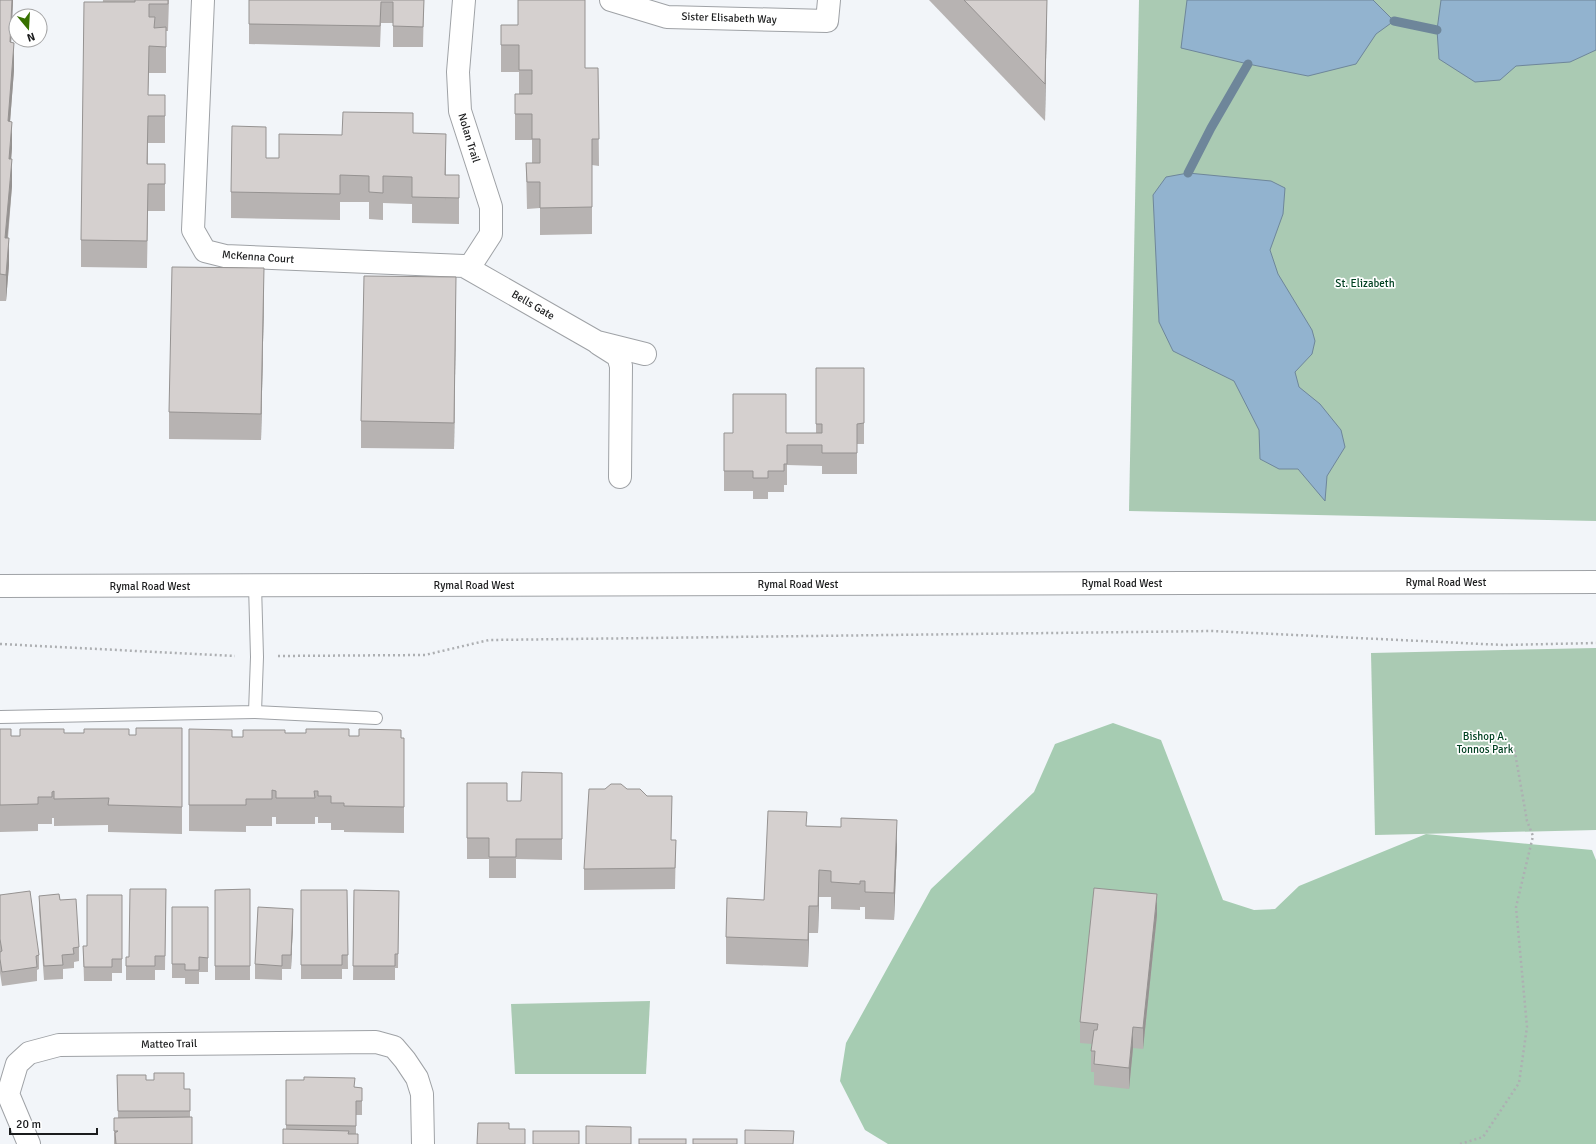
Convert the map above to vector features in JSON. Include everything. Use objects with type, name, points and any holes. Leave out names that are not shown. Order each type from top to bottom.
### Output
[{"type":"street","name":"McKenna Court","points":[[203,0],[193,230],[205,251],[225,256],[464,266],[469,268]]},
{"type":"street","name":"Nolan Trail","points":[[464,0],[458,72],[460,111],[491,207],[491,234],[469,268]]},
{"type":"street","name":"Sister Elisabeth Way","points":[[612,0],[667,17],[827,21],[829,0]]},
{"type":"street","name":"Bells Gate","points":[[469,268],[618,356],[621,366],[620,477]]},
{"type":"street","name":"Bells Gate","points":[[596,342],[646,354]]},
{"type":"street","name":"Rymal Road West","points":[[0,586],[1596,582]]},
{"type":"street","name":"Matteo Trail","points":[[29,1144],[8,1094],[17,1064],[28,1053],[59,1045],[376,1042],[394,1047],[406,1060],[417,1078],[422,1094],[423,1144]]},
{"type":"lane","points":[[254,585],[257,657],[255,712]]},
{"type":"lane","points":[[0,717],[255,712],[376,718]]},
{"type":"path","points":[[0,644],[257,657],[425,655],[489,640],[1081,632],[1212,631],[1504,645],[1596,643]]},
{"type":"path","points":[[1460,1144],[1483,1137],[1519,1083],[1527,1026],[1516,907],[1533,836],[1527,821],[1514,747]]},
{"type":"green space","name":"St. Elizabeth","points":[[1139,0],[1596,0],[1596,521],[1129,511]]},
{"type":"green space","name":"Bishop A. Tonnos Park","points":[[1596,648],[1596,830],[1375,835],[1371,653]]},
{"type":"green space","points":[[1113,723],[1161,740],[1223,900],[1254,910],[1275,909],[1299,886],[1426,834],[1592,850],[1596,860],[1596,1144],[888,1144],[865,1130],[840,1081],[846,1043],[931,889],[1034,792],[1055,744]]},
{"type":"green space","points":[[650,1001],[646,1074],[515,1074],[511,1004]]},
{"type":"water","points":[[1187,0],[1373,0],[1394,21],[1376,34],[1356,64],[1308,76],[1181,48]]},
{"type":"water","points":[[1441,0],[1596,0],[1596,50],[1570,62],[1516,66],[1500,80],[1475,82],[1439,59],[1437,30]]},
{"type":"water","points":[[1188,173],[1271,181],[1285,188],[1283,214],[1270,250],[1278,274],[1312,330],[1315,341],[1312,354],[1295,372],[1299,387],[1320,404],[1341,430],[1345,447],[1327,476],[1325,501],[1298,469],[1279,469],[1260,459],[1259,430],[1234,381],[1173,351],[1159,322],[1153,195],[1166,177]]},
{"type":"building","points":[[0,0],[12,0],[12,8],[8,8],[8,48],[14,48],[8,121],[12,122],[9,159],[12,159],[5,238],[9,238],[6,275],[0,274]]},
{"type":"building","points":[[135,0],[168,0],[168,4],[149,4],[149,17],[155,17],[154,28],[166,27],[166,47],[149,46],[148,95],[165,95],[165,116],[148,116],[147,164],[165,164],[165,184],[148,184],[147,241],[81,240],[84,2],[135,2]]},
{"type":"building","points":[[249,0],[424,0],[423,27],[393,26],[393,2],[381,2],[380,26],[249,24]]},
{"type":"building","points":[[518,0],[585,0],[585,68],[598,68],[599,139],[592,139],[592,207],[540,208],[540,182],[527,182],[526,163],[540,163],[540,139],[532,139],[532,114],[515,114],[515,94],[532,94],[532,70],[519,70],[519,45],[501,45],[501,25],[518,25]]},
{"type":"building","points":[[964,0],[1047,0],[1045,84]]},
{"type":"building","points":[[343,112],[413,113],[413,133],[446,134],[445,175],[459,175],[459,198],[412,197],[412,177],[383,176],[383,193],[369,192],[369,176],[340,175],[340,194],[231,192],[232,126],[266,127],[266,158],[279,158],[279,134],[342,135]]},
{"type":"building","points":[[172,267],[264,268],[261,414],[169,412]]},
{"type":"building","points":[[364,276],[456,277],[454,423],[361,421]]},
{"type":"building","points":[[816,368],[864,368],[864,423],[857,424],[857,453],[822,453],[822,445],[787,445],[787,464],[784,464],[784,471],[768,471],[768,478],[753,478],[753,471],[724,471],[724,433],[733,433],[733,394],[786,394],[786,433],[822,433],[822,424],[816,424]]},
{"type":"building","points":[[136,728],[182,728],[182,807],[108,805],[109,798],[54,799],[54,791],[52,792],[52,797],[38,797],[38,804],[0,805],[0,729],[11,729],[11,736],[20,736],[20,729],[64,729],[64,733],[84,733],[84,729],[129,729],[129,735],[136,735]]},
{"type":"building","points":[[189,729],[232,730],[232,737],[243,737],[243,730],[285,730],[285,733],[306,733],[306,729],[349,729],[349,736],[359,736],[359,729],[401,730],[401,738],[404,738],[404,807],[344,806],[344,803],[331,803],[331,796],[318,796],[318,791],[314,791],[315,798],[276,798],[276,791],[272,790],[272,799],[246,799],[246,805],[189,805]]},
{"type":"building","points":[[522,772],[562,773],[562,839],[516,839],[516,857],[489,857],[489,838],[467,838],[467,783],[507,783],[507,801],[521,801]]},
{"type":"building","points":[[611,784],[621,784],[627,789],[640,789],[647,796],[672,796],[671,840],[676,840],[675,868],[584,869],[589,789],[605,789]]},
{"type":"building","points":[[768,811],[807,812],[806,826],[841,827],[841,818],[897,820],[894,893],[865,892],[865,881],[860,881],[860,884],[831,882],[831,871],[819,870],[818,906],[809,906],[808,940],[726,937],[727,898],[764,900]]},
{"type":"building","points":[[1094,888],[1157,894],[1143,1028],[1133,1027],[1129,1068],[1094,1064],[1095,1051],[1091,1051],[1094,1030],[1097,1030],[1098,1024],[1080,1022]]},
{"type":"building","points":[[130,889],[166,889],[165,956],[155,956],[155,966],[126,966],[126,957],[129,957]]},
{"type":"building","points":[[250,889],[250,966],[215,966],[215,890]]},
{"type":"building","points":[[301,890],[347,890],[348,955],[342,955],[342,965],[301,965]]},
{"type":"building","points":[[354,890],[399,891],[398,954],[395,954],[395,966],[353,966]]},
{"type":"building","points":[[30,891],[39,955],[36,956],[37,967],[2,972],[0,959],[0,952],[2,951],[0,939],[0,895]]},
{"type":"building","points":[[59,894],[60,900],[76,899],[79,947],[73,948],[74,954],[62,955],[63,965],[44,966],[39,896]]},
{"type":"building","points":[[87,895],[122,895],[122,959],[112,959],[112,967],[84,967],[83,946],[87,946]]},
{"type":"building","points":[[172,907],[208,907],[208,958],[199,957],[199,970],[185,970],[185,964],[172,964]]},
{"type":"building","points":[[258,907],[293,909],[291,955],[282,955],[282,966],[255,964]]},
{"type":"building","points":[[154,1073],[184,1073],[184,1089],[190,1089],[190,1111],[118,1111],[117,1075],[146,1075],[146,1080],[154,1080]]},
{"type":"building","points":[[304,1077],[355,1078],[354,1087],[362,1088],[362,1101],[356,1101],[356,1126],[286,1125],[286,1080],[304,1080]]},
{"type":"building","points":[[192,1117],[192,1144],[116,1144],[115,1133],[118,1131],[114,1131],[114,1118]]},
{"type":"building","points":[[478,1123],[509,1123],[509,1129],[525,1129],[525,1144],[477,1144]]},
{"type":"building","points":[[586,1126],[631,1127],[631,1144],[586,1144]]},
{"type":"building","points":[[283,1129],[349,1131],[348,1134],[358,1134],[358,1144],[283,1144]]},
{"type":"building","points":[[745,1130],[794,1131],[793,1144],[745,1144]]},
{"type":"building","points":[[533,1131],[579,1131],[579,1144],[533,1144]]},
{"type":"building","points":[[639,1139],[686,1139],[686,1144],[639,1144]]},
{"type":"building","points":[[693,1139],[737,1139],[737,1144],[693,1144]]},
{"type":"waterway","points":[[1394,21],[1437,30]]},
{"type":"waterway","points":[[1188,173],[1211,128],[1248,64]]}]
